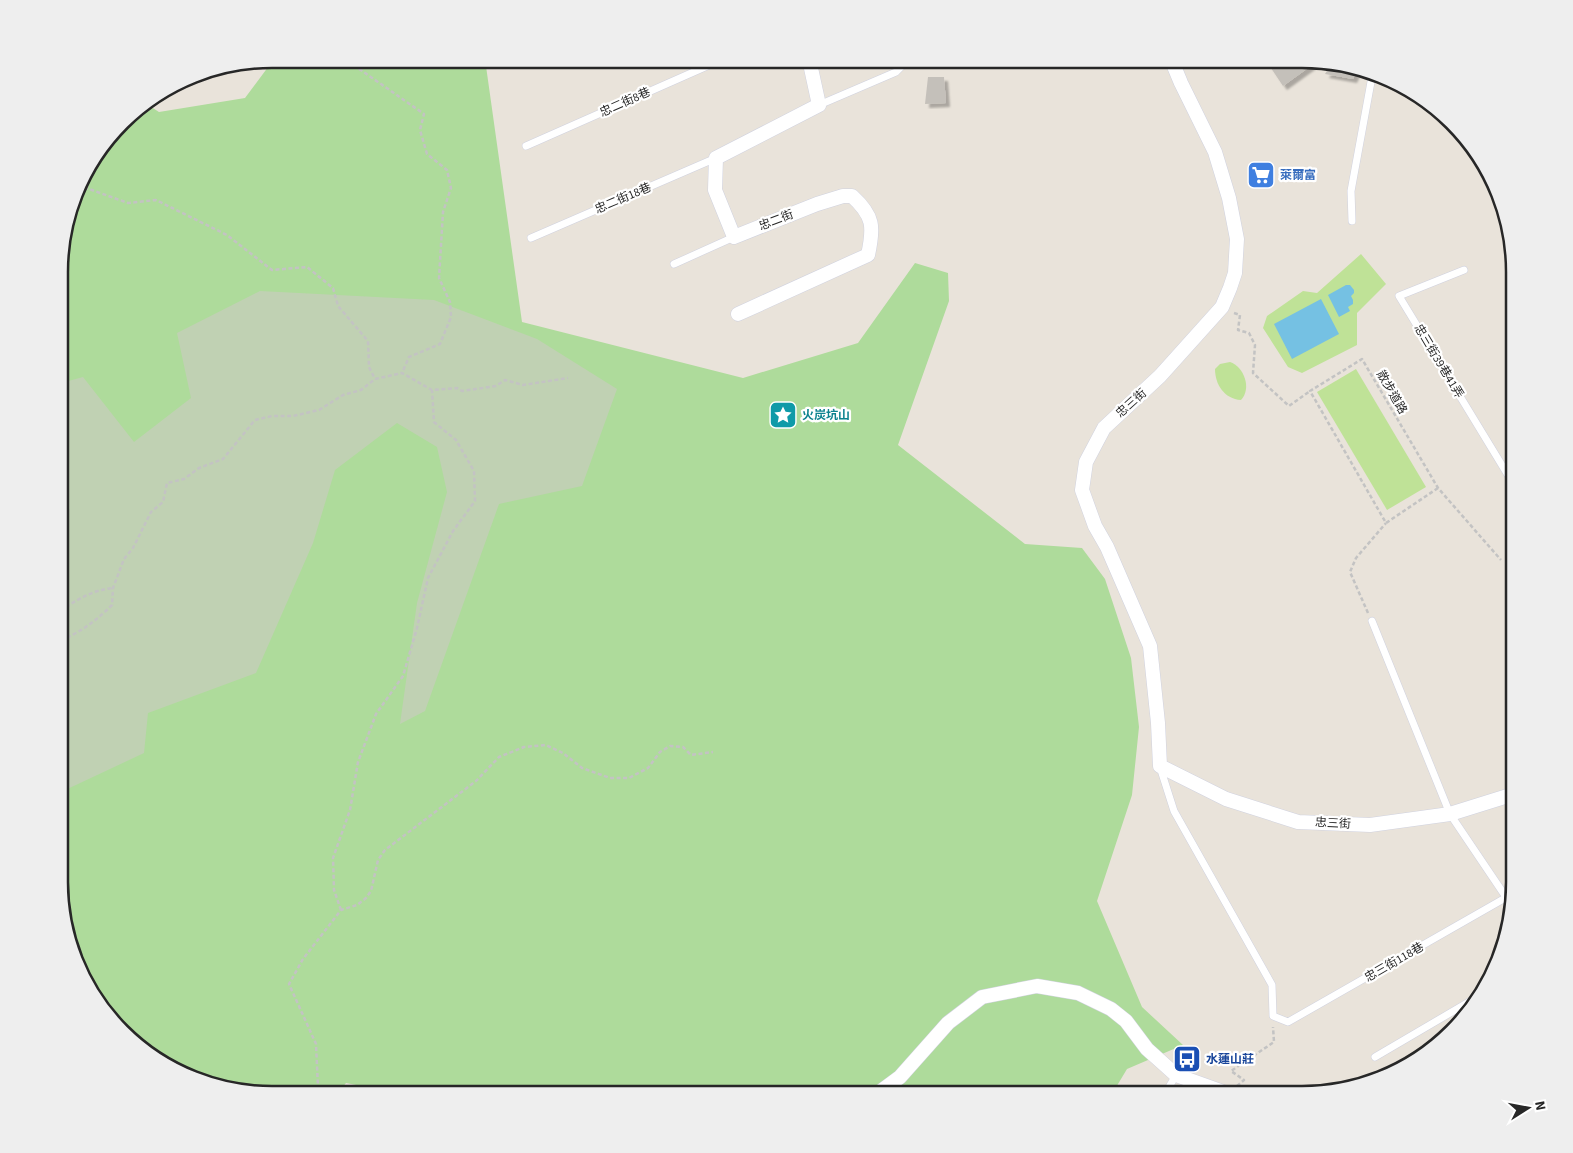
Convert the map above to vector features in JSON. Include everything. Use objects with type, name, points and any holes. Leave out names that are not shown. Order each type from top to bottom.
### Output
[{"type":"street","points":[[734,237],[715,190],[716,158],[819,105],[811,68]]},
{"type":"street","name":"忠三街","points":[[1174,68],[1215,152],[1229,198],[1237,239],[1235,273],[1222,307],[1160,376],[1104,428],[1086,462],[1082,490],[1094,526],[1107,547],[1150,646],[1158,723],[1160,766],[1226,799],[1298,822],[1370,825],[1450,814],[1506,796]]},
{"type":"street","name":"忠二街","points":[[734,237],[843,196],[852,196],[860,203],[869,216],[872,233],[868,255],[738,314]]},
{"type":"street","points":[[888,1086],[900,1077],[948,1023],[982,997],[1037,986],[1078,993],[1111,1009],[1126,1021],[1147,1049],[1176,1075],[1207,1086]]},
{"type":"lane","name":"忠二街8巷","points":[[526,146],[703,68]]},
{"type":"lane","points":[[819,105],[896,72],[900,68]]},
{"type":"lane","points":[[1352,222],[1351,191],[1371,80]]},
{"type":"lane","name":"忠二街18巷","points":[[531,238],[716,158]]},
{"type":"lane","points":[[674,264],[734,237]]},
{"type":"lane","name":"忠三街39巷41弄","points":[[1464,270],[1399,296],[1506,472]]},
{"type":"lane","points":[[1372,621],[1450,814],[1505,896]]},
{"type":"lane","name":"忠三街","points":[[1160,766],[1174,811],[1272,985],[1273,1016]]},
{"type":"lane","name":"忠三街118巷","points":[[1273,1016],[1288,1022],[1505,899]]},
{"type":"lane","points":[[1376,1057],[1464,1005]]},
{"type":"lane","points":[[1170,1086],[1176,1075]]},
{"type":"path","points":[[358,68],[424,114],[420,130],[427,154],[448,170],[451,188],[443,212],[439,278],[450,302],[451,317],[440,344],[409,357],[402,373]]},
{"type":"path","points":[[85,188],[128,203],[156,200],[227,235],[272,270],[307,267],[333,288],[338,306],[368,341],[369,367],[375,379]]},
{"type":"path","name":"散步道路","points":[[1222,307],[1240,315],[1238,330],[1249,333],[1255,345],[1252,373],[1289,406],[1362,359],[1438,488],[1502,560]]},
{"type":"path","points":[[68,637],[102,615],[112,605],[113,588],[124,559],[133,548],[150,512],[163,502],[167,483],[184,479],[199,468],[223,459],[255,420],[272,416],[293,416],[319,410],[343,395],[361,390],[375,379],[402,373],[432,390],[457,388],[462,391],[496,386],[505,380],[523,385],[568,378]]},
{"type":"path","points":[[341,910],[334,890],[333,858],[350,810],[358,762],[376,714],[403,676],[417,628],[428,578],[453,532],[475,501],[474,471],[456,440],[434,422],[432,390]]},
{"type":"path","points":[[1310,392],[1386,523]]},
{"type":"path","points":[[1372,621],[1350,572],[1356,558],[1386,523],[1438,488]]},
{"type":"path","points":[[68,605],[80,597],[100,589],[113,588]]},
{"type":"path","points":[[318,1086],[316,1044],[289,984],[303,959],[341,910],[357,905],[366,898],[371,890],[378,860],[385,850],[476,780],[499,757],[524,747],[546,745],[563,753],[582,768],[610,778],[629,778],[648,768],[660,752],[670,746],[683,747],[691,755],[714,752]]},
{"type":"path","points":[[1231,1071],[1274,1042],[1273,1016]]},
{"type":"green space","points":[[267,68],[486,68],[522,322],[743,378],[858,343],[915,263],[948,273],[949,301],[898,445],[1025,544],[1082,548],[1105,579],[1131,658],[1139,727],[1132,795],[1097,901],[1142,1007],[1183,1045],[1127,1069],[1117,1086],[361,1086],[346,1083],[344,1086],[271,1086],[218,1079],[181,1065],[158,1051],[127,1026],[102,995],[88,972],[74,935],[68,895],[69,245],[74,218],[88,181],[110,147],[137,118],[151,107],[159,112],[245,98]]},
{"type":"green space","points":[[1361,254],[1386,284],[1357,313],[1357,345],[1302,373],[1288,367],[1263,328],[1267,316],[1303,291],[1317,293]]},
{"type":"green space","points":[[260,291],[434,300],[537,339],[617,389],[582,486],[499,504],[425,711],[400,724],[417,603],[447,492],[437,447],[397,423],[335,470],[313,543],[256,673],[148,713],[144,753],[68,789],[68,381],[83,377],[134,442],[191,398],[177,333]]},
{"type":"green space","points":[[1230,362],[1239,368],[1245,378],[1246,390],[1241,400],[1225,394],[1215,375],[1215,369],[1220,364]]},
{"type":"green space","points":[[1356,369],[1426,487],[1387,510],[1317,392]]},
{"type":"water","points":[[1346,285],[1350,285],[1354,290],[1351,296],[1353,304],[1348,307],[1350,311],[1339,317],[1328,295]]},
{"type":"water","points":[[1321,299],[1339,334],[1292,359],[1274,324]]},
{"type":"building","points":[[1271,68],[1308,68],[1283,86]]},
{"type":"building","points":[[1328,69],[1355,74],[1353,79],[1325,74]]},
{"type":"building","points":[[928,77],[944,77],[946,103],[925,104]]},
{"type":"place","name":"萊爾富","points":[[1261,175]]},
{"type":"place","name":"火炭坑山","points":[[783,415]]},
{"type":"place","name":"水蓮山莊","points":[[1187,1059]]}]
